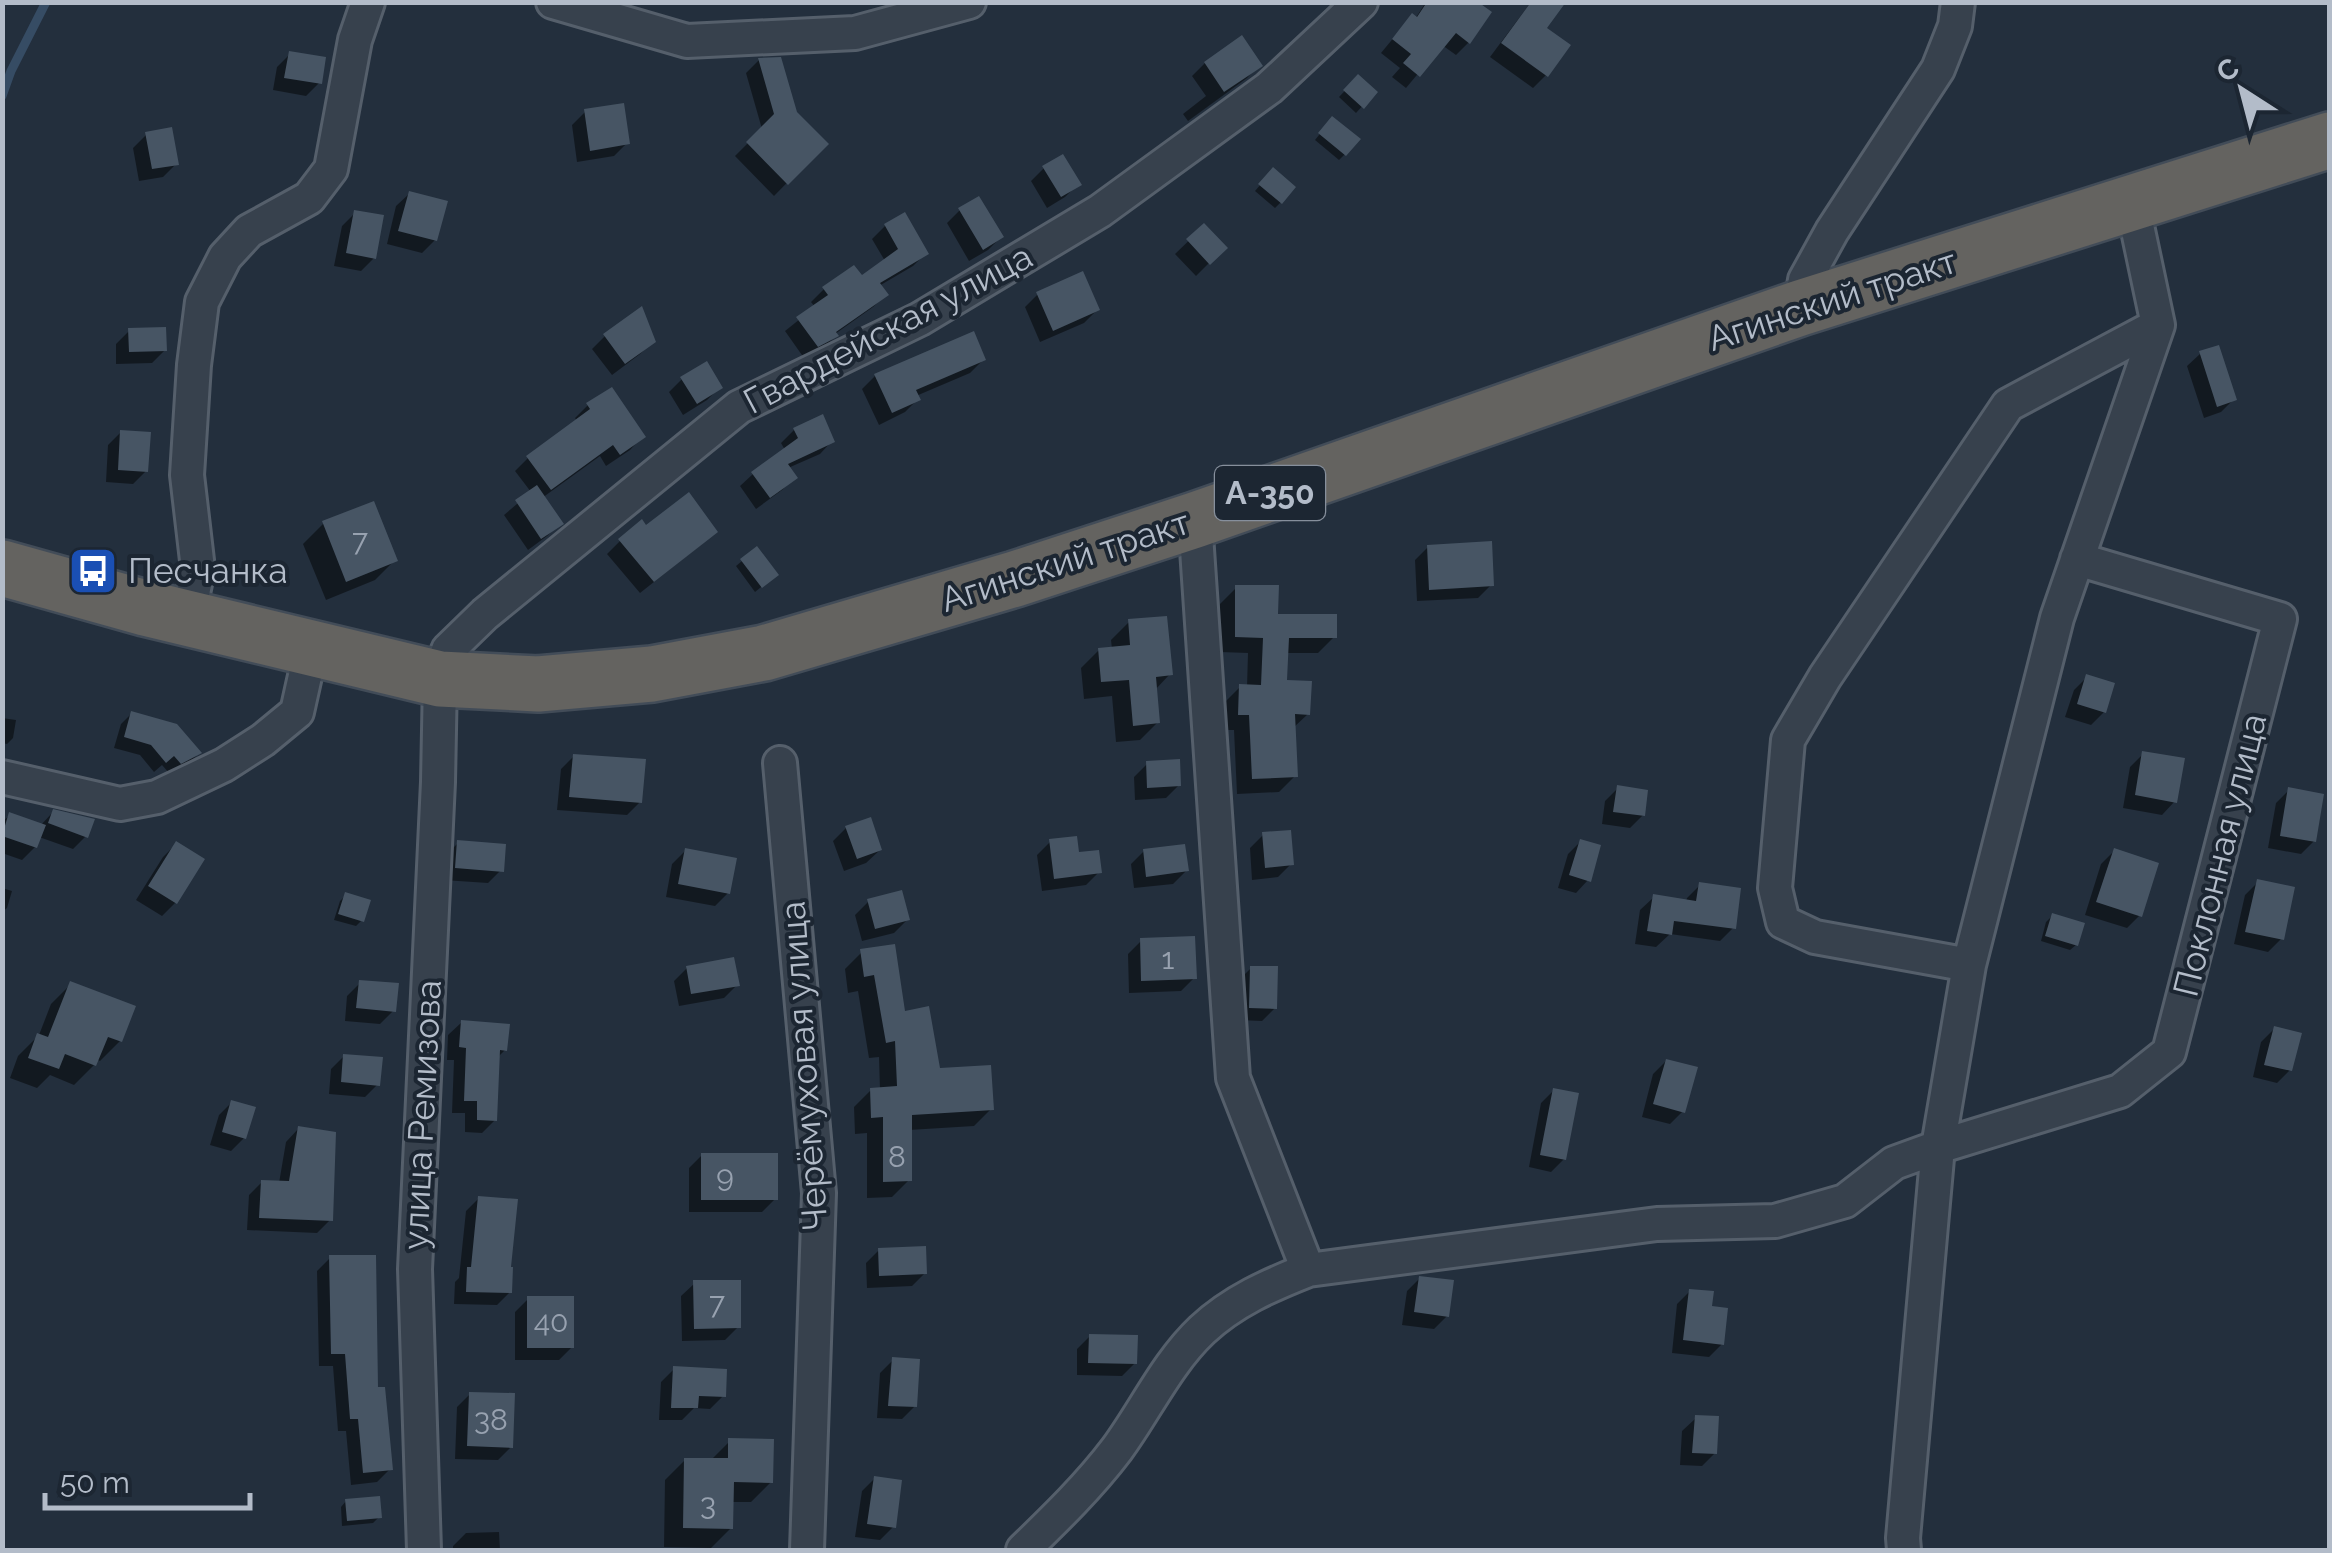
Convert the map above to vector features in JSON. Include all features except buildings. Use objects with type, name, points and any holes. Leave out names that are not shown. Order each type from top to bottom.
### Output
[{"type":"highway","name":"Агинский тракт","points":[[2,568],[311,650],[440,679],[538,684],[652,674],[764,654],[1195,520],[1800,308],[2330,140]]},
{"type":"street","points":[[188,618],[198,569],[187,476],[202,302],[224,257],[249,231],[309,198],[331,170],[354,40],[368,2]]},
{"type":"street","points":[[553,2],[688,41],[854,33],[969,2]]},
{"type":"street","name":"Гвардейская улица","points":[[440,679],[448,650],[485,614],[739,408],[920,319],[1100,211],[1270,88],[1361,2]]},
{"type":"street","points":[[1800,308],[1804,280],[1832,231],[1938,68],[1955,26],[1958,2]]},
{"type":"street","points":[[1904,1550],[1938,1147],[1969,965],[2057,618],[2158,324],[2132,202]]},
{"type":"street","points":[[1969,965],[1815,936],[1784,922],[1775,888],[1788,740],[1824,677],[2008,405],[2158,324]]},
{"type":"street","points":[[1195,520],[1233,1078],[1308,1270]]},
{"type":"street","name":"Поклонная улица","points":[[1938,1147],[2120,1091],[2169,1052],[2280,620],[2078,559]]},
{"type":"street","points":[[2,777],[120,804],[157,797],[224,765],[297,712],[311,650]]},
{"type":"street","name":"улица Ремизова","points":[[424,1550],[415,1268],[440,679]]},
{"type":"street","name":"Черёмуховая улица","points":[[780,763],[819,1193],[807,1550]]},
{"type":"street","points":[[1023,1550],[1070,1505],[1116,1450],[1202,1330],[1256,1291],[1308,1270],[1658,1224],[1775,1220],[1845,1201],[1894,1163],[1938,1147]]},
{"type":"waterway","name":"Песчанка","points":[[2,96],[46,2]]},
{"type":"place","name":"Песчанка","points":[[93,571]]}]
